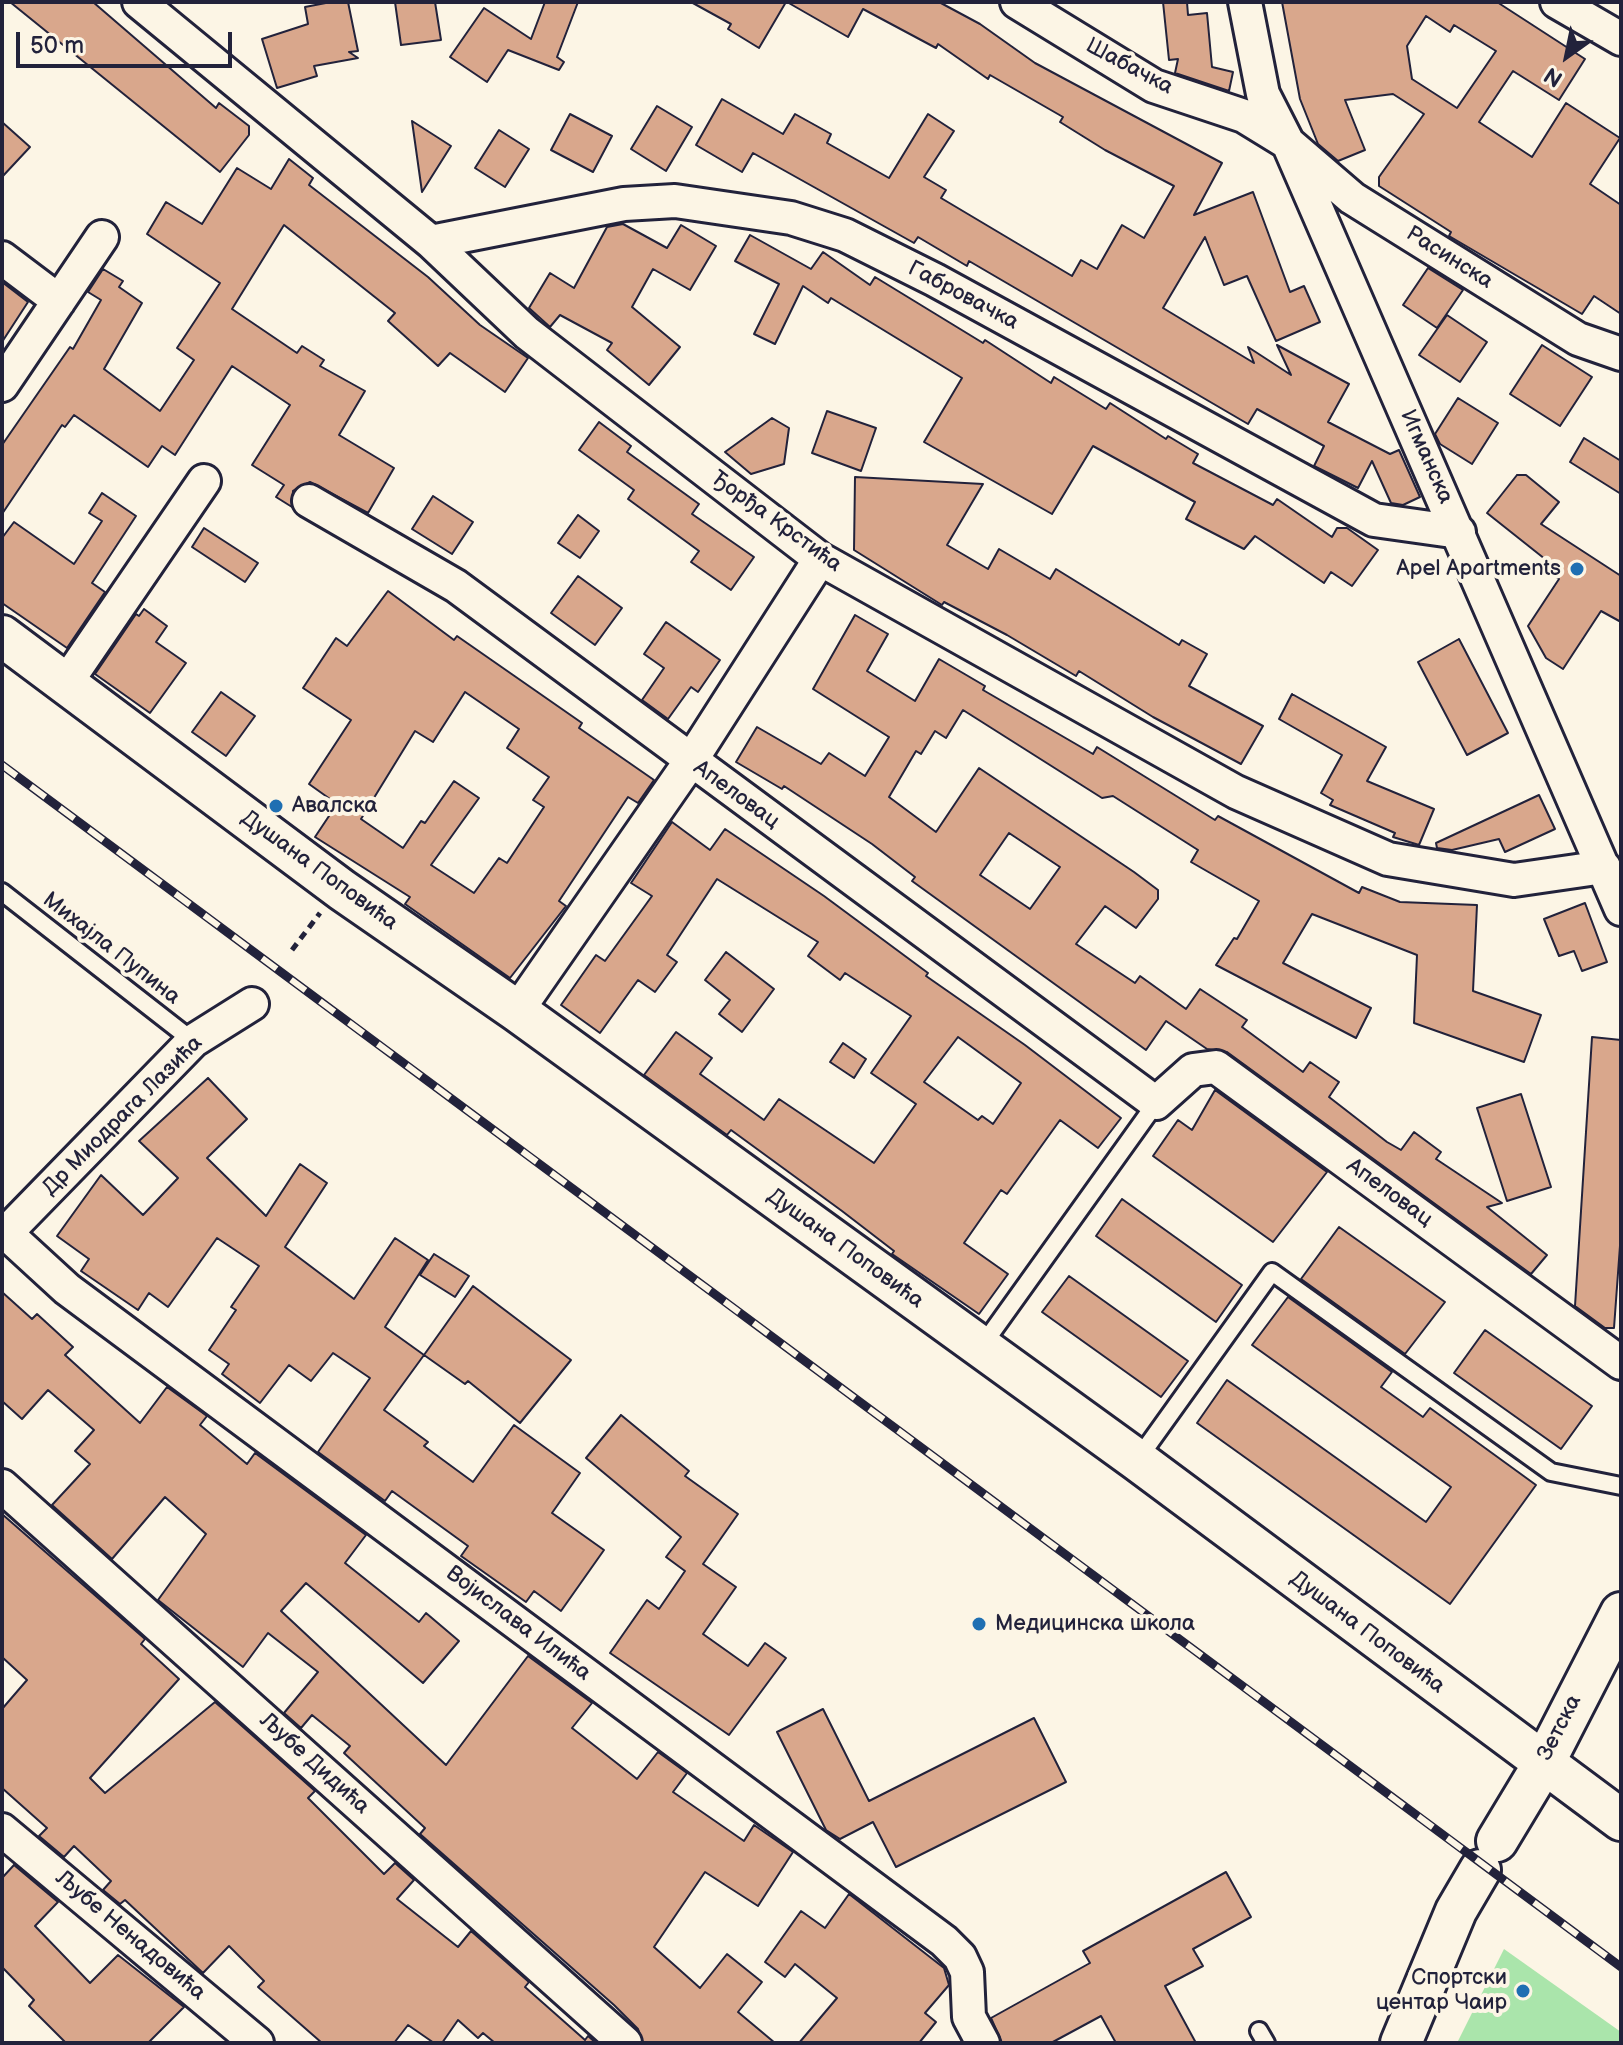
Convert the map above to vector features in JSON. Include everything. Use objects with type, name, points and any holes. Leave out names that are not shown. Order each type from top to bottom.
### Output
[{"type":"street","name":"Шабачка","points":[[1017,2],[1154,86],[1244,116],[1288,143]]},
{"type":"street","name":"Игманска","points":[[1245,2],[1263,94],[1288,143],[1459,532],[1621,909]]},
{"type":"street","points":[[1557,2],[1621,39]]},
{"type":"street","name":"Ђорђа Крстића","points":[[155,4],[431,242],[527,333],[820,559],[1236,792],[1388,859],[1514,880],[1604,867]]},
{"type":"street","name":"Расинска","points":[[1288,143],[1352,198],[1578,339],[1621,354]]},
{"type":"street","name":"Габровачка","points":[[431,242],[624,204],[675,201],[791,218],[845,235],[935,280],[1374,520],[1459,532]]},
{"type":"street","points":[[2,385],[102,237]]},
{"type":"street","points":[[2,258],[59,301]]},
{"type":"street","points":[[66,683],[204,481]]},
{"type":"street","name":"Апеловац","points":[[309,501],[456,586],[690,762],[1156,1103],[1193,1070],[1216,1067],[1621,1363]]},
{"type":"street","points":[[517,1011],[690,762],[820,559]]},
{"type":"street","name":"Душана Поповића","points":[[2,636],[342,890],[517,1011],[1137,1460],[1621,1820]]},
{"type":"street","name":"Др Миодрага Лазића","points":[[4,1235],[193,1041],[252,1004]]},
{"type":"street","name":"Војислава Илића","points":[[4,1235],[67,1289],[944,1941],[960,1957],[967,1972],[969,2017],[983,2043]]},
{"type":"street","name":"Љубе Дидића","points":[[2,1486],[625,2043]]},
{"type":"street","name":"Зетска","points":[[1401,2043],[1456,1911],[1544,1763],[1621,1613]]},
{"type":"street","name":"Љубе Ненадовића","points":[[2,1830],[257,2043]]},
{"type":"lane","name":"Михајла Пупина","points":[[2,892],[193,1041]]},
{"type":"lane","name":"Апеловац","points":[[981,1347],[1156,1103]]},
{"type":"lane","points":[[1137,1460],[1272,1272],[1551,1472],[1621,1486]]},
{"type":"path","points":[[292,950],[313,921]]},
{"type":"green space","name":"Спортски центар Чаир","points":[[1504,1949],[1621,2032],[1621,2043],[1457,2043]]},
{"type":"building","points":[[10,2],[93,2],[216,108],[219,103],[249,126],[249,135],[220,172]]},
{"type":"building","points":[[348,2],[358,51],[349,52],[358,58],[314,66],[317,76],[277,88],[262,39],[308,24],[305,7]]},
{"type":"building","points":[[395,2],[435,2],[441,40],[401,45]]},
{"type":"building","points":[[545,2],[578,2],[557,57],[564,62],[559,70],[508,50],[487,82],[450,57],[484,8],[531,39]]},
{"type":"building","points":[[691,2],[786,2],[759,48],[728,29],[731,24]]},
{"type":"building","points":[[787,2],[939,2],[980,24],[1035,63],[1222,163],[1194,215],[1253,192],[1290,292],[1304,286],[1320,322],[1276,341],[1247,276],[1224,285],[1205,237],[1163,308],[1254,363],[1248,347],[1291,375],[1277,345],[1349,384],[1328,422],[1390,454],[1399,450],[1420,497],[1403,505],[1391,503],[1372,461],[1358,488],[1314,466],[1324,446],[1257,409],[1248,424],[969,261],[967,266],[918,237],[914,243],[753,153],[742,172],[696,145],[722,99],[783,134],[795,114],[831,134],[827,143],[889,178],[928,114],[954,131],[924,177],[946,190],[941,198],[1072,276],[1081,260],[1097,269],[1122,225],[1144,238],[1174,186],[1105,150],[1060,122],[1063,117],[990,75],[988,79],[938,44],[936,48],[863,9],[848,37]]},
{"type":"building","points":[[1163,2],[1187,2],[1188,15],[1207,13],[1212,67],[1233,72],[1229,91],[1175,73],[1178,59],[1169,60]]},
{"type":"building","points":[[1282,2],[1497,2],[1585,59],[1559,100],[1513,71],[1479,122],[1532,157],[1566,103],[1620,138],[1590,184],[1621,205],[1621,314],[1594,296],[1582,314],[1449,236],[1451,232],[1379,186],[1379,177],[1424,114],[1393,94],[1345,100],[1365,150],[1338,161],[1318,144],[1300,99]],"holes":[[[1426,16],[1450,32],[1454,25],[1496,51],[1457,108],[1412,79],[1407,46]]]},
{"type":"building","points":[[657,106],[692,127],[666,171],[631,149]]},
{"type":"building","points":[[570,114],[612,136],[593,172],[551,150]]},
{"type":"building","points":[[412,121],[451,146],[422,192]]},
{"type":"building","points":[[2,122],[30,147],[2,177]]},
{"type":"building","points":[[499,130],[529,149],[505,187],[475,168]]},
{"type":"building","points":[[289,159],[313,178],[309,185],[428,277],[480,325],[528,358],[505,392],[450,353],[438,366],[388,321],[395,313],[284,225],[232,309],[297,353],[302,346],[324,360],[320,366],[365,391],[339,435],[394,468],[368,513],[310,482],[293,491],[292,507],[276,497],[284,485],[252,465],[290,405],[232,366],[175,455],[162,446],[148,467],[74,415],[65,427],[62,425],[2,514],[2,445],[70,347],[73,349],[101,300],[88,292],[103,269],[123,281],[119,287],[142,303],[104,369],[160,411],[194,360],[177,348],[220,283],[147,234],[166,202],[202,224],[237,168],[271,189]]},
{"type":"building","points":[[623,224],[667,248],[681,225],[716,246],[690,290],[653,269],[632,307],[680,347],[649,385],[607,350],[612,343],[560,315],[550,327],[529,308],[550,273],[574,288],[607,227]]},
{"type":"building","points":[[750,235],[811,269],[823,252],[870,285],[875,277],[983,343],[985,340],[1051,383],[1054,377],[1106,409],[1110,403],[1166,439],[1168,436],[1198,454],[1193,463],[1273,505],[1277,499],[1332,537],[1337,528],[1347,528],[1378,550],[1352,586],[1331,572],[1324,583],[1255,536],[1244,549],[1186,519],[1195,502],[1093,446],[1052,514],[924,442],[962,378],[831,298],[828,303],[803,286],[775,344],[754,334],[779,284],[735,261]]},
{"type":"building","points":[[1428,268],[1463,290],[1437,328],[1403,305]]},
{"type":"building","points":[[2,282],[28,302],[2,342]]},
{"type":"building","points":[[1447,315],[1487,342],[1460,382],[1419,355]]},
{"type":"building","points":[[1542,345],[1592,377],[1560,426],[1510,394]]},
{"type":"building","points":[[1458,398],[1498,423],[1472,464],[1440,444],[1435,434]]},
{"type":"building","points":[[827,411],[876,428],[861,471],[812,453]]},
{"type":"building","points":[[772,418],[789,428],[784,464],[751,474],[725,452]]},
{"type":"building","points":[[599,422],[631,446],[627,452],[699,504],[692,514],[754,557],[731,590],[691,562],[699,551],[628,499],[634,490],[579,450]]},
{"type":"building","points":[[1584,438],[1621,461],[1621,494],[1570,462]]},
{"type":"building","points":[[1517,475],[1526,475],[1559,502],[1541,524],[1621,576],[1621,622],[1601,611],[1563,669],[1546,658],[1528,626],[1559,579],[1545,570],[1550,563],[1487,513]]},
{"type":"building","points":[[855,477],[983,484],[947,545],[988,569],[999,549],[1050,579],[1056,569],[1179,645],[1182,640],[1207,654],[1189,686],[1263,726],[1241,764],[1153,717],[1079,671],[1076,676],[1007,635],[944,602],[942,605],[854,550]]},
{"type":"building","points":[[102,493],[136,516],[92,583],[105,592],[67,648],[2,603],[2,538],[14,522],[74,564],[102,521],[89,513]]},
{"type":"building","points":[[433,496],[473,522],[452,554],[412,529]]},
{"type":"building","points":[[578,515],[599,531],[580,558],[558,543]]},
{"type":"building","points":[[204,528],[258,563],[245,582],[192,547]]},
{"type":"building","points":[[578,576],[622,608],[595,645],[551,613]]},
{"type":"building","points":[[388,591],[454,640],[457,636],[582,723],[579,728],[654,780],[638,803],[628,797],[559,901],[566,906],[510,978],[405,904],[410,897],[315,837],[337,804],[309,784],[351,720],[303,688],[336,638],[347,646]],"holes":[[[465,692],[519,729],[507,748],[549,777],[533,800],[544,807],[507,863],[499,858],[474,893],[431,865],[479,798],[454,781],[403,848],[361,819],[415,731],[433,742]]]},
{"type":"building","points":[[144,609],[167,626],[156,642],[186,663],[150,713],[95,674],[136,614],[139,616]]},
{"type":"building","points":[[855,615],[888,634],[867,671],[915,701],[939,659],[985,686],[983,690],[1093,754],[1097,747],[1215,820],[1218,816],[1359,893],[1362,887],[1400,902],[1477,905],[1473,991],[1541,1015],[1524,1062],[1414,1023],[1417,955],[1312,914],[1283,963],[1371,1008],[1356,1038],[1216,965],[1234,938],[1237,939],[1259,901],[1191,862],[1198,850],[1113,796],[1102,798],[963,710],[946,738],[935,731],[921,754],[916,751],[889,797],[936,832],[979,768],[1134,872],[1158,890],[1158,899],[1136,928],[1105,906],[1076,944],[1135,983],[1140,976],[1186,1009],[1200,989],[1247,1020],[1242,1027],[1303,1072],[1310,1062],[1339,1082],[1329,1097],[1387,1142],[1401,1150],[1414,1132],[1441,1152],[1436,1159],[1502,1203],[1487,1207],[1547,1255],[1531,1274],[1227,1052],[1207,1049],[1166,1021],[1146,1050],[912,881],[915,877],[872,844],[784,786],[782,789],[736,762],[757,727],[821,764],[829,753],[865,776],[889,737],[813,689]],"holes":[[[1009,833],[1060,867],[1030,909],[980,875]]]},
{"type":"building","points":[[666,622],[720,660],[698,692],[691,687],[668,719],[642,700],[664,668],[644,654]]},
{"type":"building","points":[[1459,639],[1508,733],[1467,755],[1418,662]]},
{"type":"building","points":[[221,692],[255,716],[226,756],[192,732]]},
{"type":"building","points":[[1292,694],[1386,747],[1367,781],[1434,809],[1419,845],[1393,837],[1395,833],[1330,805],[1333,800],[1321,793],[1342,755],[1279,719]]},
{"type":"building","points":[[1539,795],[1555,829],[1505,852],[1499,839],[1452,850],[1437,848],[1436,843]]},
{"type":"building","points":[[672,822],[710,850],[725,829],[824,896],[928,973],[926,976],[1025,1045],[1121,1118],[1098,1148],[1060,1120],[1007,1194],[1001,1190],[964,1243],[1008,1274],[979,1314],[892,1254],[894,1251],[731,1130],[727,1135],[644,1075],[676,1032],[712,1058],[700,1074],[764,1120],[779,1099],[874,1163],[916,1104],[871,1073],[911,1016],[845,973],[840,980],[808,956],[818,942],[717,879],[667,955],[677,962],[655,992],[638,980],[600,1033],[561,1005],[596,955],[605,961],[652,896],[631,883]],"holes":[[[958,1037],[1021,1083],[993,1124],[982,1116],[978,1120],[924,1082]]]},
{"type":"building","points":[[1585,903],[1607,962],[1582,971],[1574,951],[1559,956],[1544,919]]},
{"type":"building","points":[[726,952],[774,989],[742,1032],[719,1014],[730,1000],[705,980]]},
{"type":"building","points":[[1592,1037],[1621,1040],[1621,1232],[1614,1328],[1605,1328],[1575,1306]]},
{"type":"building","points":[[843,1043],[866,1059],[854,1078],[830,1062]]},
{"type":"building","points":[[208,1078],[247,1119],[207,1158],[266,1216],[300,1164],[327,1183],[285,1247],[354,1299],[395,1238],[428,1260],[385,1327],[424,1355],[384,1410],[428,1442],[424,1446],[473,1482],[514,1425],[580,1473],[552,1513],[604,1550],[561,1611],[534,1591],[526,1602],[461,1556],[468,1546],[392,1491],[385,1501],[318,1452],[370,1378],[333,1353],[311,1381],[289,1365],[260,1403],[222,1374],[229,1364],[209,1350],[236,1310],[231,1307],[259,1266],[217,1238],[168,1307],[149,1293],[138,1310],[81,1271],[89,1259],[57,1236],[101,1175],[143,1215],[178,1178],[139,1141]]},
{"type":"building","points":[[1215,1090],[1327,1172],[1273,1242],[1153,1156],[1178,1120],[1192,1130]]},
{"type":"building","points":[[1521,1094],[1551,1187],[1507,1201],[1477,1108]]},
{"type":"building","points":[[1122,1199],[1242,1285],[1216,1322],[1096,1236]]},
{"type":"building","points":[[1339,1227],[1445,1302],[1405,1354],[1301,1279]]},
{"type":"building","points":[[434,1254],[469,1276],[455,1297],[420,1275]]},
{"type":"building","points":[[1069,1276],[1188,1361],[1161,1397],[1042,1312]]},
{"type":"building","points":[[473,1286],[571,1360],[520,1423],[468,1381],[465,1384],[424,1355]]},
{"type":"building","points":[[2,1292],[32,1319],[37,1314],[73,1347],[65,1355],[140,1423],[167,1387],[207,1416],[200,1425],[247,1464],[255,1453],[366,1535],[345,1563],[419,1622],[426,1613],[459,1641],[423,1683],[306,1583],[281,1611],[446,1765],[528,1656],[592,1703],[572,1728],[637,1779],[658,1752],[687,1773],[673,1792],[744,1841],[754,1825],[793,1852],[758,1906],[705,1872],[654,1947],[700,1988],[727,1954],[762,1982],[738,2012],[775,2043],[643,2043],[638,2029],[614,2005],[420,1834],[425,1828],[344,1753],[350,1746],[312,1715],[301,1728],[284,1713],[318,1672],[268,1633],[243,1667],[158,1600],[206,1534],[165,1497],[112,1559],[52,1505],[90,1464],[75,1451],[94,1430],[48,1390],[22,1419],[2,1401]]},
{"type":"building","points":[[1288,1297],[1392,1372],[1381,1387],[1423,1417],[1430,1408],[1536,1485],[1450,1604],[1197,1423],[1227,1380],[1426,1522],[1451,1487],[1252,1345]]},
{"type":"building","points":[[1485,1330],[1592,1406],[1561,1449],[1454,1373]]},
{"type":"building","points":[[621,1415],[689,1471],[685,1476],[738,1514],[703,1564],[736,1587],[703,1634],[748,1666],[765,1643],[786,1658],[729,1735],[610,1653],[647,1600],[659,1609],[685,1571],[666,1557],[681,1537],[586,1458]]},
{"type":"building","points":[[2,1514],[145,1639],[141,1644],[179,1679],[90,1778],[105,1793],[215,1702],[315,1791],[308,1798],[384,1874],[395,1863],[414,1880],[397,1899],[458,1947],[471,1931],[529,1982],[525,1987],[585,2040],[588,2036],[596,2043],[495,2043],[483,2033],[478,2038],[458,2020],[442,2043],[434,2043],[408,2025],[394,2043],[322,2043],[258,1987],[264,1981],[229,1946],[203,1973],[125,1900],[120,1904],[103,1890],[111,1881],[74,1846],[64,1857],[39,1836],[47,1828],[2,1788],[2,1709],[27,1680],[2,1657]]},
{"type":"building","points":[[823,1709],[869,1801],[1034,1718],[1066,1782],[896,1867],[873,1822],[840,1839],[826,1830],[777,1732]]},
{"type":"building","points":[[14,1865],[58,1902],[35,1926],[90,1983],[118,1955],[184,2007],[148,2043],[66,2043],[29,2006],[34,2000],[2,1967],[2,1878]]},
{"type":"building","points":[[1226,1872],[1251,1917],[1193,1949],[1203,1966],[1165,1986],[1196,2043],[1116,2043],[1101,2016],[1051,2043],[1002,2043],[991,2018],[1090,1963],[1083,1951]]},
{"type":"building","points":[[849,1894],[944,1968],[949,1985],[925,2013],[936,2022],[919,2043],[799,2043],[837,1998],[795,1964],[785,1977],[765,1962],[801,1911],[825,1928]]},
{"type":"railway","points":[[2,765],[1621,1967]]},
{"type":"place","name":"Apel Apartments","points":[[1577,569]]},
{"type":"place","name":"Авалска","points":[[276,806]]},
{"type":"place","name":"Медицинска школа","points":[[979,1624]]},
{"type":"place","name":"Спортски центар Чаир","points":[[1523,1991]]}]
